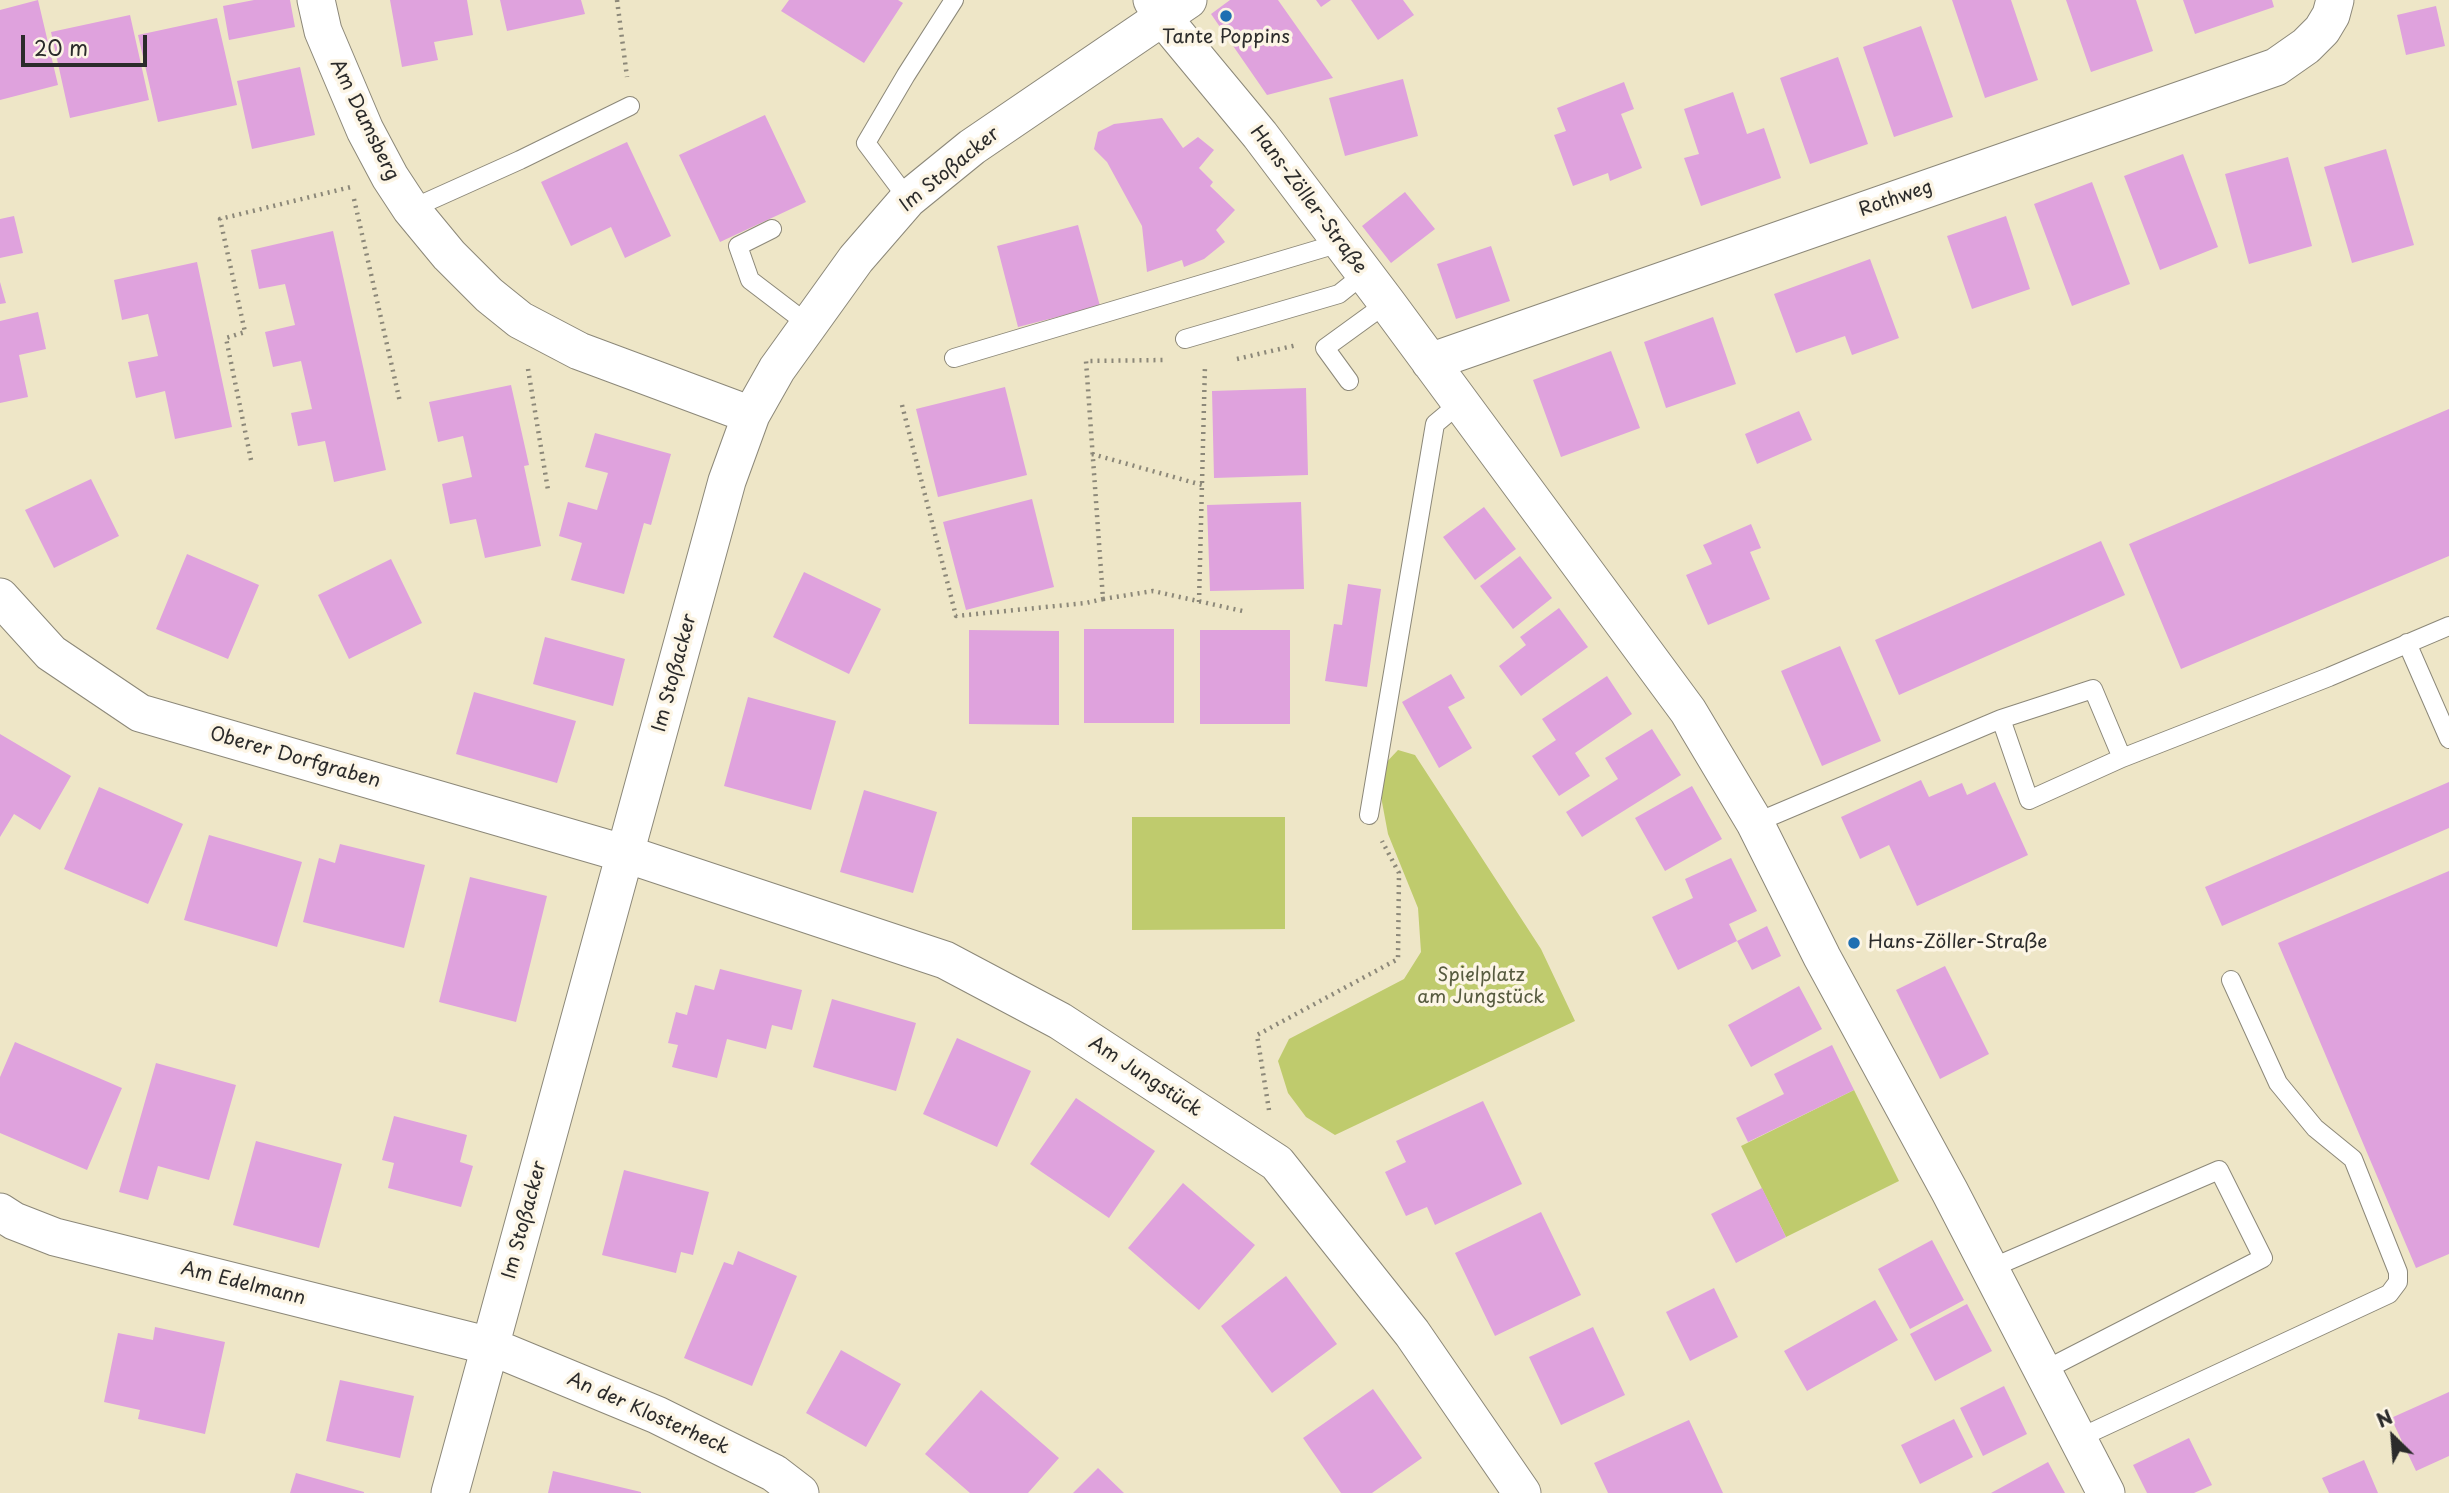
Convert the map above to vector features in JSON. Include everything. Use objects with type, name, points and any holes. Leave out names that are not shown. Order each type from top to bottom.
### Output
[{"type":"street","name":"Am Damsberg","points":[[316,0],[323,31],[365,130],[390,177],[411,209],[449,255],[489,295],[520,320],[579,351],[751,415]]},
{"type":"street","name":"Rothweg","points":[[1430,362],[2276,66],[2306,46],[2322,30],[2331,15],[2335,0]]},
{"type":"street","name":"Im Stoßacker","points":[[450,1493],[727,481],[751,415],[777,369],[808,325],[856,259],[908,199],[972,147],[1167,6]]},
{"type":"street","name":"Hans-Zöller-Straße","points":[[1167,6],[1688,711],[1755,823],[1822,957],[2106,1493]]},
{"type":"street","name":"Oberer Dorfgraben","points":[[0,597],[51,653],[140,713],[626,854]]},
{"type":"street","name":"Am Jungstück","points":[[626,854],[945,960],[1060,1021],[1277,1163],[1412,1333],[1522,1493]]},
{"type":"street","name":"Am Edelmann","points":[[0,1212],[55,1237],[490,1346]]},
{"type":"street","name":"An der Klosterheck","points":[[490,1346],[657,1415],[774,1473],[800,1493]]},
{"type":"lane","points":[[908,199],[866,144],[954,0]]},
{"type":"lane","points":[[411,209],[630,106]]},
{"type":"lane","points":[[772,229],[738,246],[750,280],[808,325]]},
{"type":"lane","points":[[954,358],[1340,243]]},
{"type":"lane","points":[[1185,339],[1339,294],[1364,274]]},
{"type":"lane","points":[[1349,381],[1325,348],[1387,303]]},
{"type":"lane","points":[[1369,815],[1435,424],[1460,403]]},
{"type":"lane","points":[[2001,719],[2029,800],[2122,758],[2449,626]]},
{"type":"lane","points":[[2407,643],[2449,739]]},
{"type":"lane","points":[[1755,823],[2001,719],[2094,689],[2122,758]]},
{"type":"lane","points":[[2077,1439],[2389,1294],[2398,1282],[2398,1272],[2353,1159],[2315,1128],[2278,1083],[2231,980]]},
{"type":"lane","points":[[1989,1269],[2219,1170],[2263,1258],[2042,1371]]},
{"type":"path","points":[[617,0],[630,106]]},
{"type":"path","points":[[251,460],[226,338],[245,332],[220,219],[351,187],[400,402]]},
{"type":"path","points":[[520,320],[548,490]]},
{"type":"path","points":[[1226,361],[1307,343],[1325,348]]},
{"type":"path","points":[[1103,599],[1086,361],[1166,359]]},
{"type":"path","points":[[1199,602],[1205,359],[1213,365]]},
{"type":"path","points":[[902,405],[956,615],[1086,603],[1153,591],[1247,612]]},
{"type":"path","points":[[1092,454],[1202,485]]},
{"type":"path","points":[[1277,1163],[1257,1035],[1398,959],[1398,873],[1369,815]]},
{"type":"green space","name":"Spielplatz am Jungstück","points":[[1398,750],[1415,755],[1541,949],[1575,1021],[1335,1135],[1306,1117],[1288,1093],[1278,1061],[1289,1039],[1404,979],[1421,952],[1418,908],[1388,834],[1382,802],[1381,768]]},
{"type":"green space","points":[[1132,817],[1285,817],[1285,929],[1132,930]]},
{"type":"green space","points":[[1854,1090],[1899,1181],[1786,1237],[1741,1146]]},
{"type":"building","points":[[38,0],[58,85],[0,100],[0,10]]},
{"type":"building","points":[[254,0],[290,0],[295,27],[229,40],[223,6]]},
{"type":"building","points":[[390,0],[467,0],[473,35],[434,42],[438,60],[402,67]]},
{"type":"building","points":[[500,0],[581,0],[585,14],[507,31]]},
{"type":"building","points":[[789,0],[898,0],[903,3],[864,63],[781,11]]},
{"type":"building","points":[[1230,0],[1278,0],[1333,78],[1267,95],[1211,14]]},
{"type":"building","points":[[1316,0],[1331,0],[1321,7]]},
{"type":"building","points":[[1351,0],[1403,0],[1414,15],[1378,40]]},
{"type":"building","points":[[1952,0],[2011,0],[2038,80],[1985,98]]},
{"type":"building","points":[[2066,0],[2136,0],[2153,51],[2091,72]]},
{"type":"building","points":[[2183,0],[2272,0],[2274,7],[2195,34]]},
{"type":"building","points":[[2436,6],[2445,46],[2406,55],[2397,15]]},
{"type":"building","points":[[130,15],[149,100],[70,118],[51,32]]},
{"type":"building","points":[[217,18],[237,105],[158,122],[138,35]]},
{"type":"building","points":[[1921,26],[1953,117],[1894,137],[1863,47]]},
{"type":"building","points":[[1838,57],[1868,144],[1810,164],[1780,78]]},
{"type":"building","points":[[300,67],[315,135],[252,149],[237,81]]},
{"type":"building","points":[[1403,79],[1418,136],[1345,156],[1329,98]]},
{"type":"building","points":[[1624,82],[1634,109],[1621,114],[1642,168],[1610,181],[1608,173],[1573,186],[1554,135],[1566,131],[1557,108]]},
{"type":"building","points":[[1733,92],[1747,134],[1764,128],[1781,178],[1701,206],[1684,158],[1699,154],[1684,109]]},
{"type":"building","points":[[765,115],[806,202],[720,242],[679,155]]},
{"type":"building","points":[[1162,118],[1183,148],[1198,137],[1214,150],[1199,168],[1213,182],[1210,186],[1235,210],[1216,230],[1225,242],[1204,259],[1184,267],[1182,260],[1147,272],[1142,226],[1107,162],[1094,149],[1098,132],[1114,124]]},
{"type":"building","points":[[627,142],[671,236],[625,258],[611,227],[571,246],[541,182]]},
{"type":"building","points":[[2386,149],[2414,245],[2352,263],[2324,167]]},
{"type":"building","points":[[2183,154],[2218,247],[2160,270],[2124,176]]},
{"type":"building","points":[[2288,157],[2312,246],[2249,264],[2225,174]]},
{"type":"building","points":[[2092,182],[2130,284],[2072,306],[2034,204]]},
{"type":"building","points":[[1405,192],[1435,229],[1391,263],[1362,226]]},
{"type":"building","points":[[14,216],[23,253],[0,258],[0,219]]},
{"type":"building","points":[[2006,216],[2030,289],[1972,309],[1947,236]]},
{"type":"building","points":[[1078,225],[1100,306],[1018,327],[997,246]]},
{"type":"building","points":[[333,231],[386,470],[334,482],[325,441],[298,446],[291,413],[312,409],[301,361],[273,367],[265,332],[295,325],[285,284],[259,289],[251,250]]},
{"type":"building","points":[[1491,246],[1510,301],[1456,319],[1437,264]]},
{"type":"building","points":[[1870,259],[1899,338],[1852,355],[1845,336],[1796,353],[1774,294]]},
{"type":"building","points":[[197,262],[232,427],[175,439],[165,391],[136,398],[128,362],[158,356],[148,314],[122,320],[114,280]]},
{"type":"building","points":[[0,282],[6,303],[0,304]]},
{"type":"building","points":[[38,312],[46,349],[19,355],[28,397],[0,403],[0,321]]},
{"type":"building","points":[[1713,317],[1736,384],[1666,408],[1644,342]]},
{"type":"building","points":[[1611,351],[1640,428],[1561,457],[1533,380]]},
{"type":"building","points":[[511,385],[529,465],[524,466],[541,546],[485,558],[476,519],[450,524],[442,484],[472,477],[463,436],[438,442],[429,402]]},
{"type":"building","points":[[1005,387],[1027,475],[938,497],[916,409]]},
{"type":"building","points":[[1306,388],[1308,475],[1214,478],[1212,391]]},
{"type":"building","points":[[2449,409],[2449,556],[2181,669],[2129,544]]},
{"type":"building","points":[[1799,411],[1812,440],[1757,464],[1745,434]]},
{"type":"building","points":[[595,433],[671,454],[651,525],[644,523],[624,594],[571,580],[582,543],[559,536],[568,502],[597,510],[608,473],[585,467]]},
{"type":"building","points":[[91,479],[119,536],[54,568],[25,510]]},
{"type":"building","points":[[1032,499],[1054,587],[966,610],[943,522]]},
{"type":"building","points":[[1301,502],[1304,589],[1210,591],[1207,505]]},
{"type":"building","points":[[1484,507],[1516,549],[1475,580],[1443,537]]},
{"type":"building","points":[[1751,524],[1761,548],[1750,552],[1770,599],[1708,625],[1686,575],[1712,564],[1703,545]]},
{"type":"building","points":[[2101,541],[2125,595],[1899,695],[1875,640]]},
{"type":"building","points":[[187,554],[259,585],[228,659],[156,629]]},
{"type":"building","points":[[1520,556],[1552,598],[1513,629],[1480,586]]},
{"type":"building","points":[[391,559],[422,623],[349,659],[318,595]]},
{"type":"building","points":[[804,572],[881,609],[849,674],[773,637]]},
{"type":"building","points":[[1348,584],[1381,589],[1367,687],[1325,681],[1334,624],[1342,625]]},
{"type":"building","points":[[1559,608],[1588,647],[1521,696],[1499,666],[1526,645],[1520,637]]},
{"type":"building","points":[[1084,629],[1174,629],[1174,723],[1084,723]]},
{"type":"building","points":[[969,630],[1059,631],[1059,725],[969,724]]},
{"type":"building","points":[[1200,630],[1290,630],[1290,724],[1200,724]]},
{"type":"building","points":[[545,637],[625,659],[613,706],[533,684]]},
{"type":"building","points":[[1840,646],[1881,741],[1822,766],[1781,671]]},
{"type":"building","points":[[1451,674],[1465,698],[1448,707],[1472,748],[1439,768],[1402,702]]},
{"type":"building","points":[[1607,676],[1632,714],[1575,753],[1590,776],[1559,796],[1532,756],[1556,740],[1542,719]]},
{"type":"building","points":[[474,692],[576,721],[557,783],[456,754]]},
{"type":"building","points":[[748,697],[836,721],[811,810],[724,786]]},
{"type":"building","points":[[1652,729],[1681,775],[1582,837],[1566,812],[1618,779],[1605,758]]},
{"type":"building","points":[[0,734],[71,776],[40,830],[14,814],[0,837]]},
{"type":"building","points":[[1921,780],[1929,797],[1962,783],[1967,795],[1995,782],[2028,855],[1917,906],[1889,845],[1860,859],[1841,817]]},
{"type":"building","points":[[2449,782],[2449,828],[2222,926],[2205,887]]},
{"type":"building","points":[[1692,786],[1722,839],[1665,871],[1635,818]]},
{"type":"building","points":[[99,787],[183,824],[148,904],[64,869]]},
{"type":"building","points":[[864,790],[937,812],[913,893],[840,872]]},
{"type":"building","points":[[209,835],[302,862],[277,947],[184,920]]},
{"type":"building","points":[[340,844],[425,865],[404,948],[303,922],[319,858],[335,863]]},
{"type":"building","points":[[1731,858],[1757,911],[1729,924],[1737,941],[1678,970],[1652,917],[1693,898],[1685,879]]},
{"type":"building","points":[[2449,871],[2449,1254],[2416,1268],[2278,943]]},
{"type":"building","points":[[470,877],[547,896],[516,1022],[439,1002]]},
{"type":"building","points":[[1767,926],[1781,956],[1752,970],[1737,941]]},
{"type":"building","points":[[1945,966],[1989,1054],[1940,1079],[1896,990]]},
{"type":"building","points":[[720,969],[802,990],[792,1030],[772,1025],[766,1049],[727,1039],[717,1078],[672,1067],[678,1045],[668,1043],[676,1012],[687,1015],[695,985],[714,990]]},
{"type":"building","points":[[1799,986],[1822,1029],[1751,1067],[1728,1025]]},
{"type":"building","points":[[832,999],[916,1023],[896,1091],[813,1067]]},
{"type":"building","points":[[957,1038],[1031,1071],[997,1147],[923,1114]]},
{"type":"building","points":[[15,1042],[122,1088],[87,1170],[0,1133],[0,1077]]},
{"type":"building","points":[[1832,1045],[1854,1090],[1748,1142],[1736,1118],[1784,1094],[1774,1074]]},
{"type":"building","points":[[156,1063],[236,1085],[209,1180],[158,1166],[148,1200],[119,1192]]},
{"type":"building","points":[[1076,1098],[1155,1151],[1109,1218],[1030,1164]]},
{"type":"building","points":[[1483,1101],[1522,1184],[1435,1225],[1427,1207],[1406,1216],[1385,1172],[1406,1162],[1396,1141]]},
{"type":"building","points":[[394,1116],[467,1135],[460,1162],[473,1166],[461,1207],[388,1188],[394,1163],[382,1160]]},
{"type":"building","points":[[256,1141],[342,1164],[319,1248],[233,1225]]},
{"type":"building","points":[[624,1170],[709,1192],[693,1255],[681,1252],[676,1273],[602,1255]]},
{"type":"building","points":[[1183,1183],[1255,1245],[1199,1310],[1128,1248]]},
{"type":"building","points":[[1762,1188],[1786,1237],[1736,1263],[1711,1214]]},
{"type":"building","points":[[1541,1212],[1581,1295],[1495,1336],[1455,1253]]},
{"type":"building","points":[[1932,1240],[1964,1300],[1910,1329],[1878,1269]]},
{"type":"building","points":[[738,1251],[797,1276],[752,1386],[684,1358],[724,1262],[733,1265]]},
{"type":"building","points":[[1286,1276],[1337,1344],[1272,1393],[1221,1326]]},
{"type":"building","points":[[1714,1288],[1738,1337],[1690,1361],[1666,1312]]},
{"type":"building","points":[[1875,1300],[1898,1340],[1807,1391],[1784,1351]]},
{"type":"building","points":[[1967,1304],[1992,1351],[1935,1381],[1910,1334]]},
{"type":"building","points":[[155,1327],[225,1342],[205,1434],[138,1419],[140,1410],[104,1402],[118,1333],[153,1340]]},
{"type":"building","points":[[1593,1327],[1625,1395],[1561,1425],[1529,1357]]},
{"type":"building","points":[[841,1350],[901,1384],[866,1447],[806,1413]]},
{"type":"building","points":[[340,1380],[414,1396],[400,1458],[326,1441]]},
{"type":"building","points":[[2004,1386],[2027,1434],[1983,1456],[1960,1408]]},
{"type":"building","points":[[1373,1389],[1422,1458],[1372,1493],[1341,1493],[1303,1438]]},
{"type":"building","points":[[981,1390],[1059,1458],[1028,1493],[970,1493],[925,1454]]},
{"type":"building","points":[[2449,1392],[2449,1456],[2416,1471],[2391,1418]]},
{"type":"building","points":[[1954,1419],[1973,1457],[1920,1484],[1901,1445]]},
{"type":"building","points":[[1689,1420],[1723,1493],[1608,1493],[1594,1463]]},
{"type":"building","points":[[2189,1438],[2212,1485],[2194,1493],[2147,1493],[2133,1465]]},
{"type":"building","points":[[2364,1460],[2378,1493],[2329,1493],[2322,1478]]},
{"type":"building","points":[[2048,1462],[2065,1493],[1991,1493]]},
{"type":"building","points":[[1098,1468],[1124,1493],[1073,1493]]},
{"type":"building","points":[[553,1471],[641,1492],[641,1493],[548,1493]]},
{"type":"building","points":[[296,1473],[364,1492],[364,1493],[290,1493]]},
{"type":"place","name":"Tante Poppins","points":[[1226,16]]},
{"type":"place","name":"Hans-Zöller-Straße","points":[[1854,943]]}]
